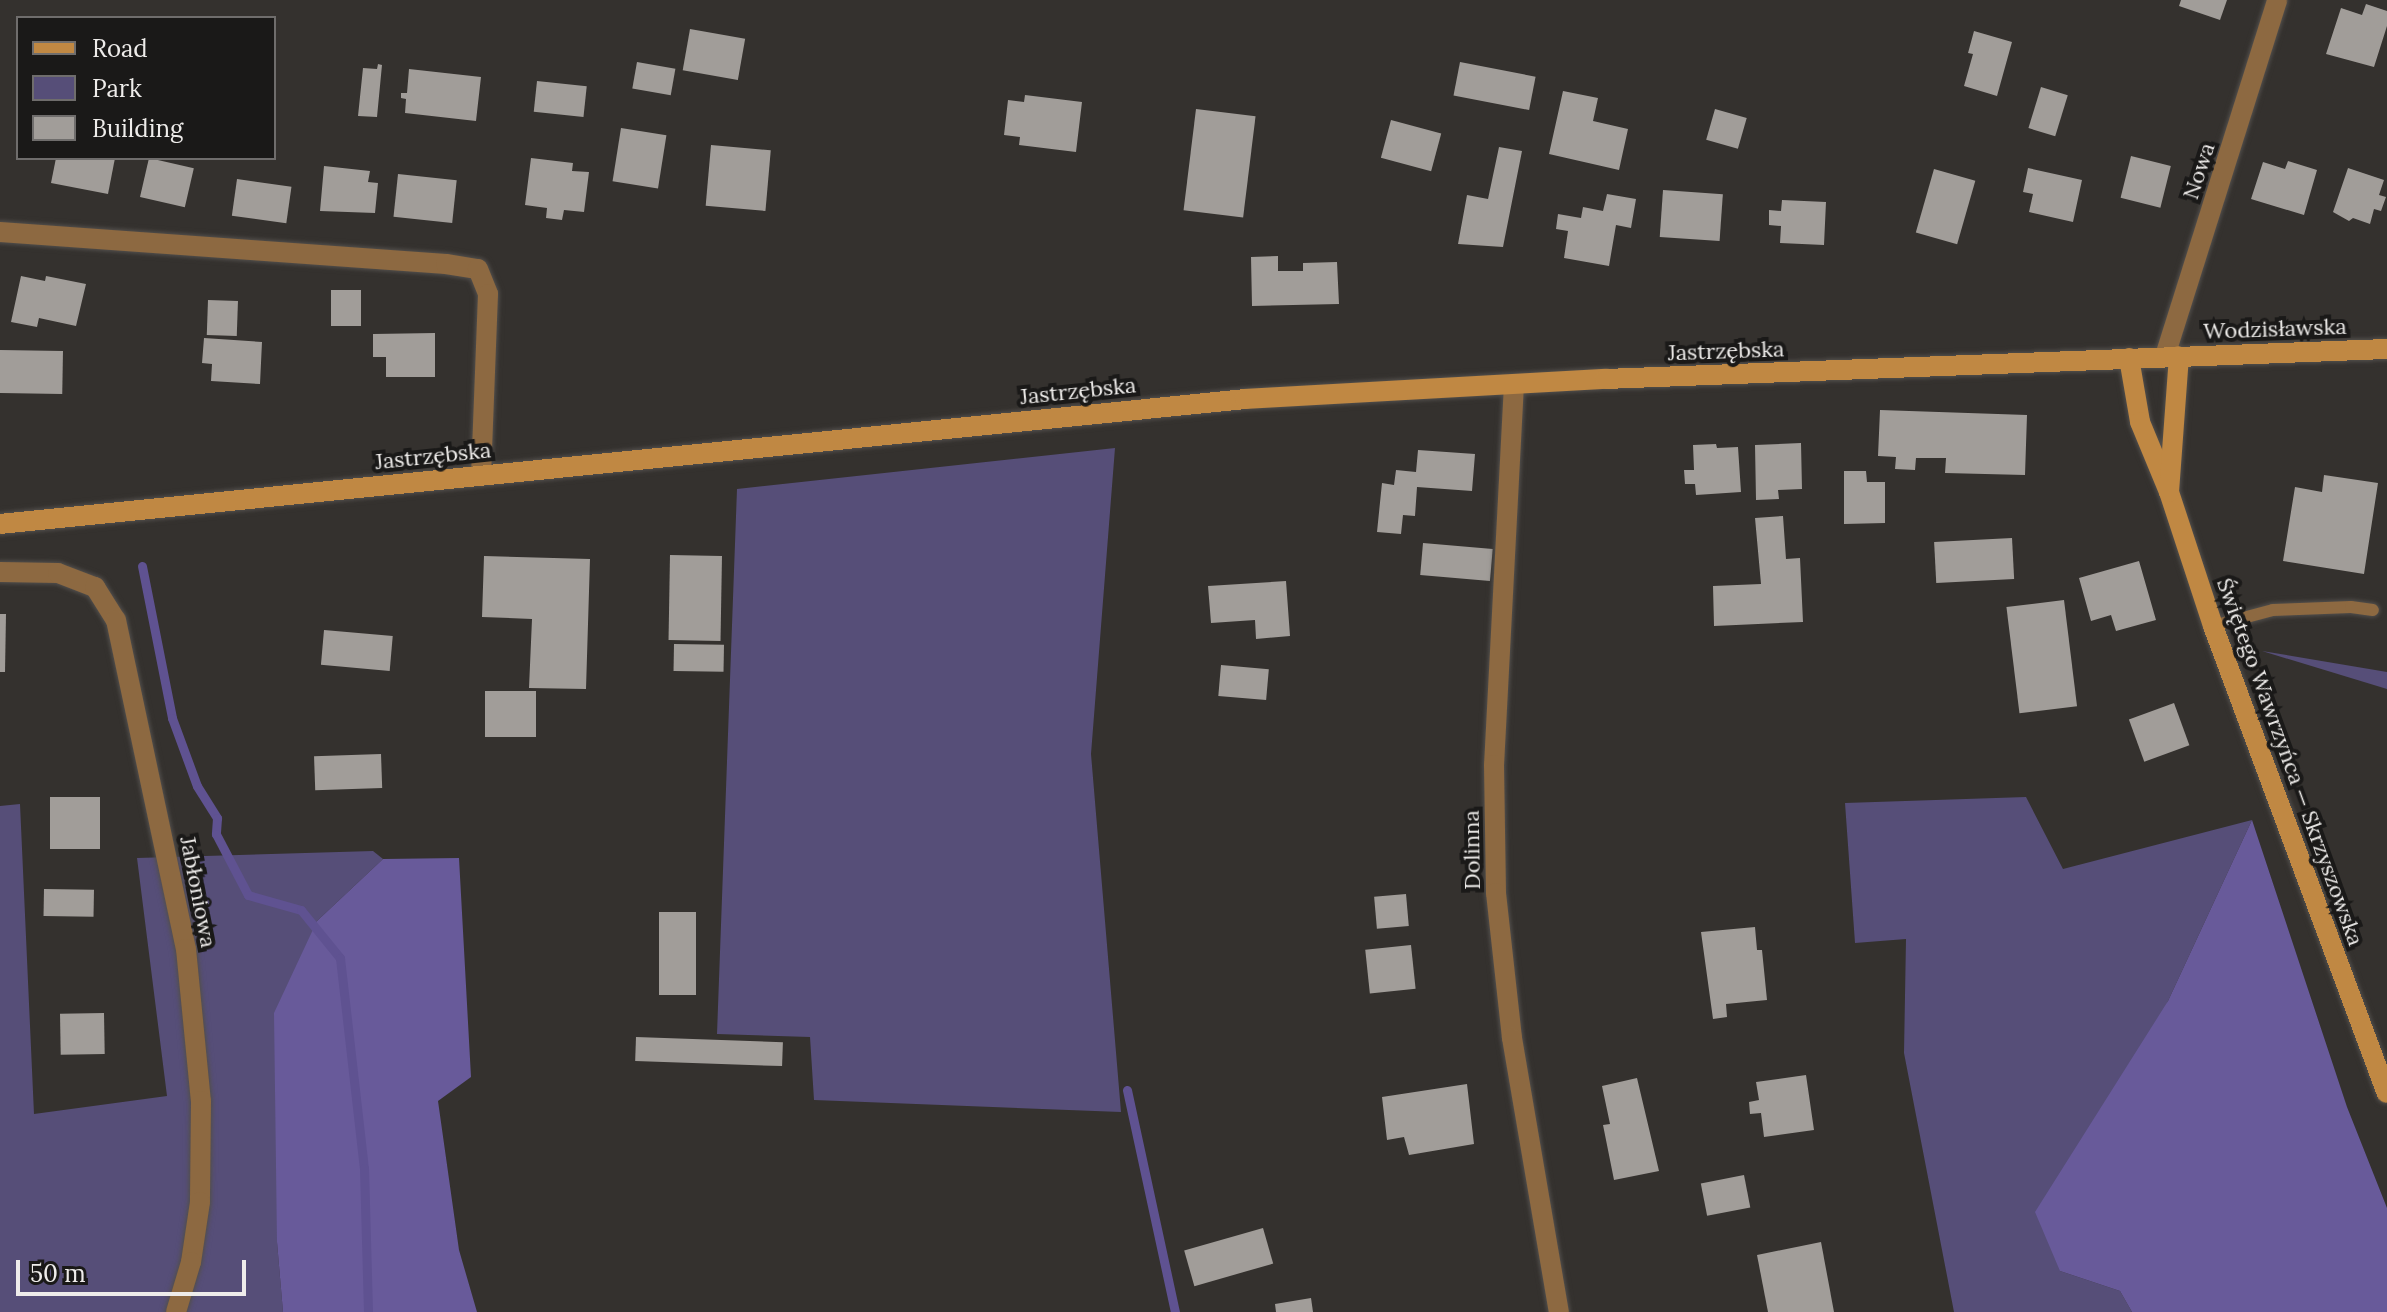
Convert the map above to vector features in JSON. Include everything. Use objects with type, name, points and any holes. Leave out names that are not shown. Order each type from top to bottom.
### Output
[{"type":"main road","name":"Wodzisławska","points":[[2172,356],[2387,349]]},
{"type":"main road","name":"Jastrzębska","points":[[0,524],[1153,407],[1514,384],[2172,356]]},
{"type":"main road","points":[[2169,492],[2172,356]]},
{"type":"main road","name":"Świętego Wawrzyńca — Skrzyszowska","points":[[2129,358],[2140,422],[2169,492],[2213,626],[2387,1093]]},
{"type":"street","name":"Nowa","points":[[2172,356],[2277,0]]},
{"type":"street","points":[[0,232],[446,264],[478,269],[488,294],[481,476]]},
{"type":"street","name":"Dolinna","points":[[1514,384],[1494,765],[1496,893],[1512,1038],[1559,1312]]},
{"type":"street","name":"Jabłoniowa","points":[[0,572],[58,573],[95,587],[116,620],[186,949],[201,1101],[200,1202],[191,1262],[176,1312]]},
{"type":"lane","points":[[2213,626],[2273,610],[2351,607],[2373,610]]},
{"type":"green space","points":[[1115,448],[1091,754],[1121,1112],[814,1100],[810,1037],[717,1034],[737,489]]},
{"type":"green space","points":[[2262,651],[2387,672],[2387,689]]},
{"type":"green space","points":[[2026,797],[2063,869],[2252,820],[2168,1001],[2060,1271],[2120,1291],[2132,1312],[1954,1312],[1904,1053],[1906,939],[1855,943],[1845,803]]},
{"type":"green space","points":[[20,804],[34,1114],[167,1096],[137,858],[373,851],[383,859],[317,921],[277,1242],[283,1312],[0,1312],[0,806]]},
{"type":"shaded area","points":[[2252,820],[2347,1107],[2387,1208],[2387,1312],[2132,1312],[2120,1291],[2060,1271],[2035,1212],[2168,1001]]},
{"type":"shaded area","points":[[459,858],[471,1077],[438,1101],[459,1250],[477,1312],[283,1312],[277,1242],[274,1013],[317,921],[383,859]]},
{"type":"building","points":[[2181,0],[2227,0],[2220,20],[2179,6]]},
{"type":"building","points":[[2366,4],[2387,11],[2387,26],[2374,67],[2326,54],[2341,8],[2362,15]]},
{"type":"building","points":[[690,29],[745,39],[738,80],[683,70]]},
{"type":"building","points":[[1974,31],[2012,42],[1997,96],[1964,86],[1973,54],[1968,53]]},
{"type":"building","points":[[637,62],[675,69],[671,95],[632,89]]},
{"type":"building","points":[[1460,62],[1536,77],[1529,110],[1454,95]]},
{"type":"building","points":[[378,64],[382,65],[377,117],[358,116],[363,68],[377,69]]},
{"type":"building","points":[[409,69],[481,77],[476,121],[405,113],[406,99],[401,98],[401,93],[407,93]]},
{"type":"building","points":[[537,81],[587,86],[583,117],[534,112]]},
{"type":"building","points":[[2041,87],[2068,95],[2055,136],[2028,128]]},
{"type":"building","points":[[1563,91],[1598,98],[1593,121],[1628,129],[1619,170],[1549,154]]},
{"type":"building","points":[[1025,95],[1082,102],[1076,152],[1019,145],[1020,137],[1004,135],[1008,100],[1024,102]]},
{"type":"building","points":[[1196,109],[1256,116],[1243,218],[1184,210]]},
{"type":"building","points":[[1715,109],[1747,118],[1738,149],[1706,140]]},
{"type":"building","points":[[1391,120],[1441,133],[1431,171],[1381,158]]},
{"type":"building","points":[[621,128],[666,135],[658,189],[613,181]]},
{"type":"building","points":[[711,145],[771,150],[765,211],[706,206]]},
{"type":"building","points":[[1499,147],[1522,151],[1503,247],[1458,244],[1467,195],[1488,199]]},
{"type":"building","points":[[2131,156],[2171,166],[2160,208],[2121,198]]},
{"type":"building","points":[[531,158],[573,163],[572,171],[589,172],[584,212],[564,210],[562,220],[546,218],[547,208],[525,205]]},
{"type":"building","points":[[56,160],[115,160],[108,194],[51,183]]},
{"type":"building","points":[[149,160],[194,168],[185,207],[140,197]]},
{"type":"building","points":[[2288,161],[2317,170],[2304,215],[2251,199],[2263,162],[2285,169]]},
{"type":"building","points":[[324,166],[370,171],[368,182],[378,183],[375,213],[320,211]]},
{"type":"building","points":[[2028,168],[2082,180],[2073,222],[2029,212],[2033,194],[2023,192]]},
{"type":"building","points":[[2348,168],[2384,180],[2379,195],[2386,197],[2381,211],[2374,209],[2370,224],[2353,218],[2349,221],[2333,212]]},
{"type":"building","points":[[1934,169],[1975,181],[1957,244],[1916,232]]},
{"type":"building","points":[[398,174],[457,180],[452,223],[394,217]]},
{"type":"building","points":[[237,179],[291,187],[286,223],[232,216]]},
{"type":"building","points":[[1663,190],[1723,194],[1720,241],[1660,237]]},
{"type":"building","points":[[1607,194],[1636,199],[1631,228],[1616,225],[1609,266],[1564,258],[1568,231],[1556,229],[1558,214],[1581,218],[1583,207],[1603,211]]},
{"type":"building","points":[[1782,200],[1826,202],[1824,245],[1780,243],[1781,226],[1769,225],[1769,210],[1781,211]]},
{"type":"building","points":[[1278,256],[1278,271],[1303,271],[1303,263],[1337,262],[1339,304],[1252,306],[1251,257]]},
{"type":"building","points":[[21,276],[45,281],[46,276],[86,284],[76,326],[39,318],[37,327],[11,322]]},
{"type":"building","points":[[331,290],[361,290],[361,326],[331,326]]},
{"type":"building","points":[[208,300],[238,301],[237,336],[207,335]]},
{"type":"building","points":[[435,333],[435,377],[386,377],[386,357],[373,357],[373,334]]},
{"type":"building","points":[[204,338],[262,342],[260,384],[211,381],[212,364],[202,363]]},
{"type":"building","points":[[0,350],[63,351],[62,394],[0,393]]},
{"type":"building","points":[[1880,410],[2027,415],[2025,475],[1945,473],[1946,458],[1916,458],[1915,470],[1895,469],[1896,457],[1878,456]]},
{"type":"building","points":[[1801,443],[1802,489],[1778,490],[1779,499],[1756,500],[1755,445]]},
{"type":"building","points":[[1716,444],[1717,448],[1738,447],[1741,492],[1696,495],[1695,484],[1685,484],[1684,470],[1694,470],[1693,445]]},
{"type":"building","points":[[1418,450],[1475,454],[1472,491],[1417,487],[1415,516],[1403,515],[1401,534],[1377,532],[1382,483],[1394,485],[1396,470],[1416,472]]},
{"type":"building","points":[[1844,471],[1866,471],[1867,482],[1885,482],[1885,523],[1844,524]]},
{"type":"building","points":[[2324,475],[2378,483],[2364,574],[2283,561],[2295,487],[2322,492]]},
{"type":"building","points":[[1783,516],[1786,559],[1800,558],[1803,622],[1714,626],[1713,586],[1761,584],[1755,518]]},
{"type":"building","points":[[2012,538],[2014,579],[1936,583],[1934,542]]},
{"type":"building","points":[[1423,543],[1493,549],[1490,581],[1420,575]]},
{"type":"building","points":[[670,555],[722,556],[721,641],[669,640]]},
{"type":"building","points":[[484,556],[590,559],[586,689],[529,688],[532,619],[482,617]]},
{"type":"building","points":[[2139,561],[2156,620],[2116,631],[2111,615],[2091,621],[2079,578]]},
{"type":"building","points":[[1286,581],[1290,636],[1256,639],[1255,620],[1211,623],[1208,586]]},
{"type":"building","points":[[2064,600],[2077,706],[2019,713],[2006,607]]},
{"type":"building","points":[[0,614],[6,614],[5,672],[0,672]]},
{"type":"building","points":[[324,630],[393,636],[390,671],[321,665]]},
{"type":"building","points":[[674,644],[724,645],[724,672],[674,671]]},
{"type":"building","points":[[1221,665],[1269,669],[1266,700],[1218,696]]},
{"type":"building","points":[[485,691],[536,691],[536,737],[485,737]]},
{"type":"building","points":[[2174,703],[2189,745],[2144,762],[2129,719]]},
{"type":"building","points":[[381,754],[382,788],[315,790],[314,756]]},
{"type":"building","points":[[50,797],[100,797],[100,849],[50,849]]},
{"type":"building","points":[[44,889],[94,890],[94,917],[44,916]]},
{"type":"building","points":[[1406,894],[1409,926],[1377,929],[1374,897]]},
{"type":"building","points":[[659,912],[696,912],[696,995],[659,995]]},
{"type":"building","points":[[1755,927],[1757,950],[1762,950],[1767,1000],[1726,1004],[1727,1017],[1713,1019],[1701,932]]},
{"type":"building","points":[[1411,945],[1416,989],[1370,994],[1365,950]]},
{"type":"building","points":[[104,1013],[105,1054],[61,1055],[60,1014]]},
{"type":"building","points":[[636,1037],[783,1042],[782,1066],[635,1061]]},
{"type":"building","points":[[1806,1075],[1814,1130],[1764,1137],[1761,1113],[1750,1114],[1749,1102],[1759,1100],[1756,1082]]},
{"type":"building","points":[[1637,1078],[1659,1171],[1614,1180],[1603,1125],[1610,1124],[1602,1086]]},
{"type":"building","points":[[1467,1084],[1474,1144],[1409,1155],[1404,1137],[1387,1140],[1382,1097]]},
{"type":"building","points":[[1744,1175],[1750,1207],[1707,1216],[1701,1183]]},
{"type":"building","points":[[1263,1228],[1273,1264],[1194,1286],[1184,1251]]},
{"type":"building","points":[[1821,1242],[1834,1312],[1768,1312],[1757,1255]]},
{"type":"building","points":[[1311,1298],[1313,1312],[1276,1312],[1275,1304]]},
{"type":"waterway","points":[[142,566],[172,718],[197,786],[217,818],[216,834],[248,895],[301,910],[340,958],[364,1168],[368,1312]]},
{"type":"waterway","points":[[1127,1090],[1175,1312]]}]
